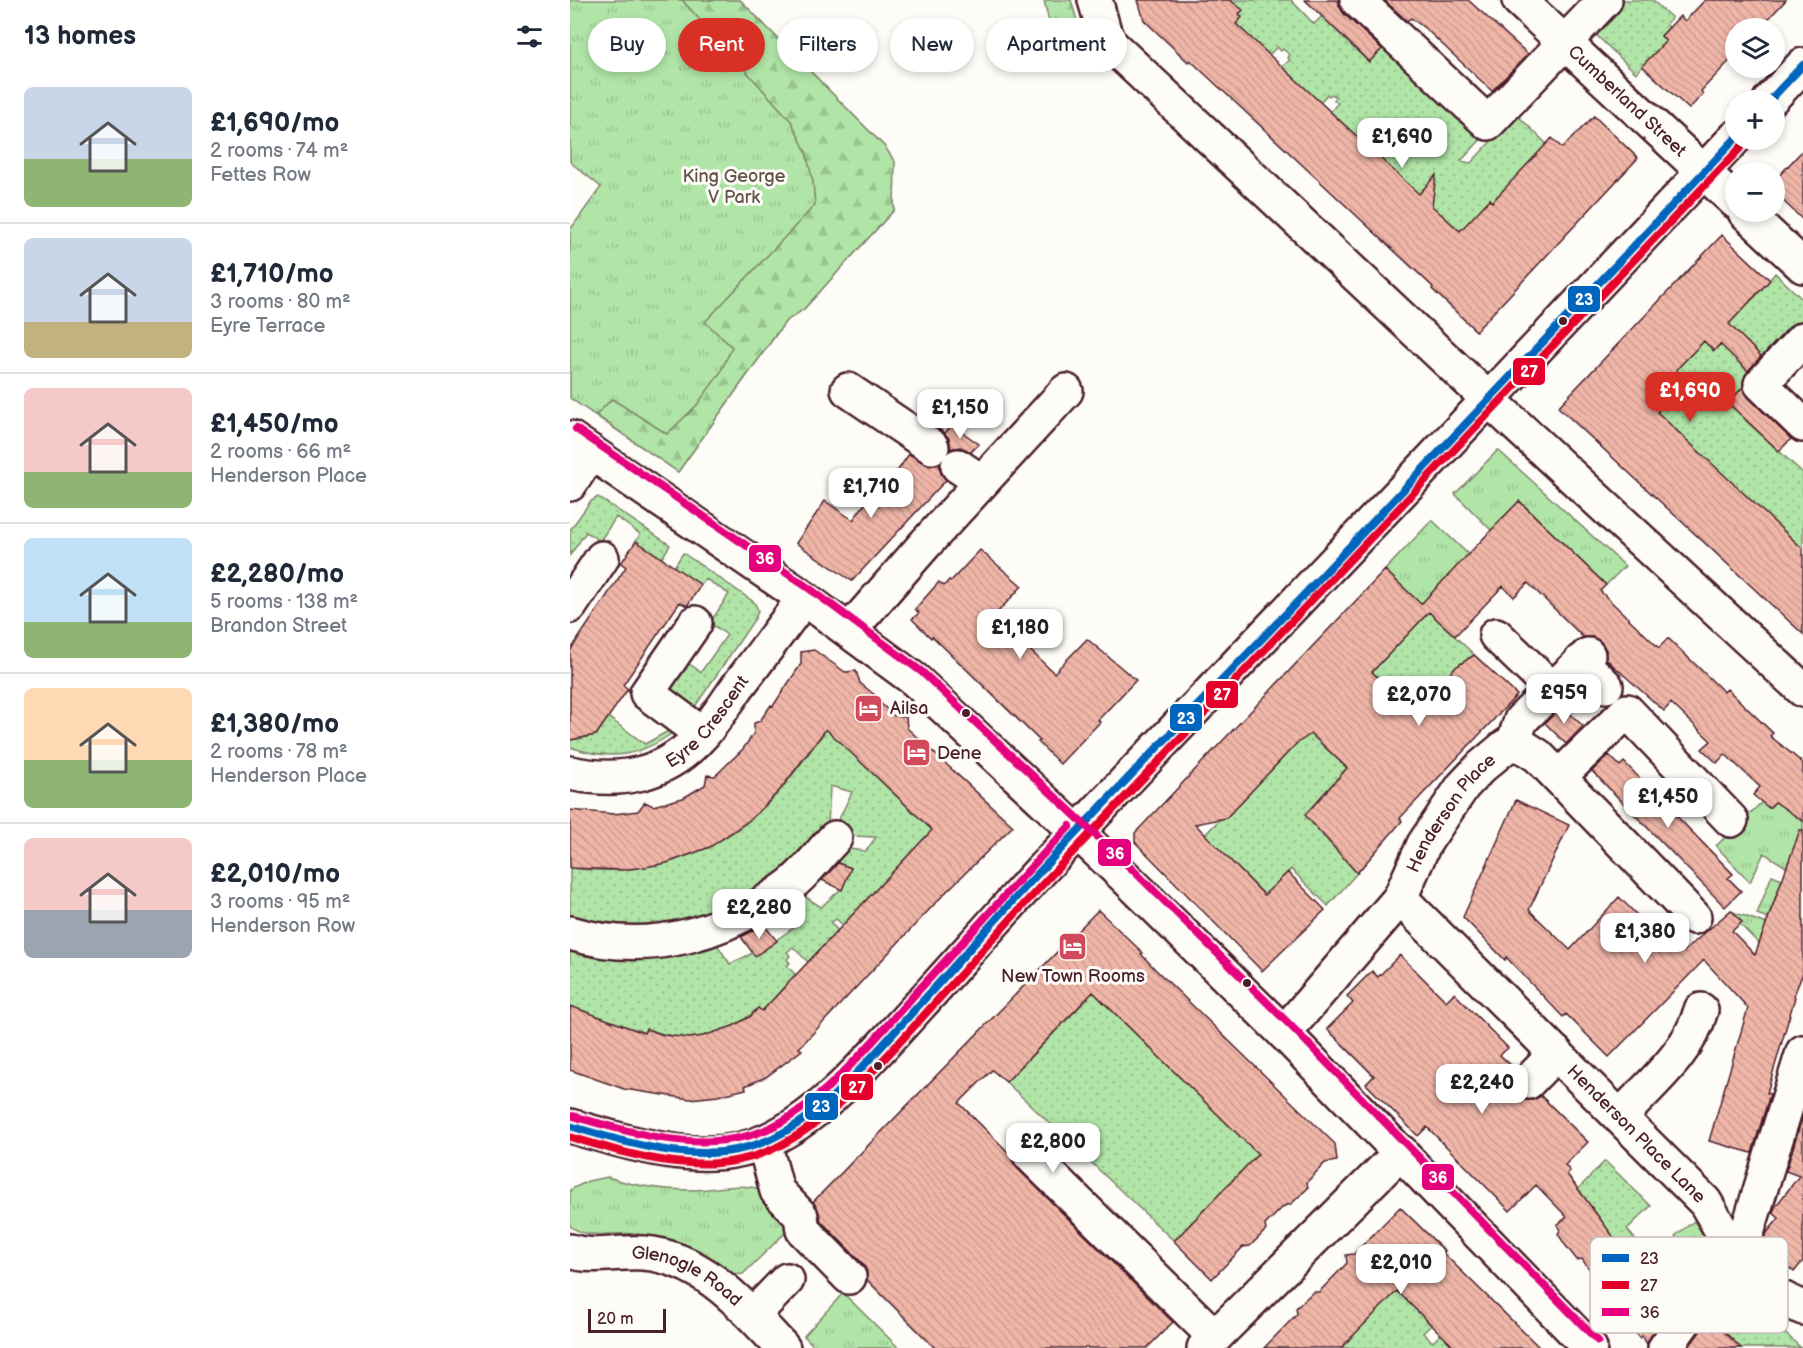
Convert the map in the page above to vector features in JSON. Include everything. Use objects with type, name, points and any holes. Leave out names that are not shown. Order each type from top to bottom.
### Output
[{"type":"street","points":[[1095,0],[1107,41],[1488,399],[1803,690]]},
{"type":"street","points":[[1357,0],[1488,123],[1605,0]]},
{"type":"street","name":"Cumberland Street","points":[[1519,0],[1725,192]]},
{"type":"street","points":[[1779,90],[1803,65]]},
{"type":"street","points":[[570,1126],[653,1147],[690,1152],[726,1152],[764,1142],[785,1131],[821,1106],[853,1075],[1078,833],[1725,149]]},
{"type":"street","points":[[1756,222],[1803,266]]},
{"type":"street","points":[[1803,339],[1761,384],[1803,425]]},
{"type":"street","points":[[848,390],[932,447]]},
{"type":"street","points":[[849,631],[970,474],[1066,391]]},
{"type":"street","points":[[570,484],[581,445],[804,598],[915,680],[1078,833],[1284,1033],[1590,1348]]},
{"type":"street","points":[[570,606],[602,558]]},
{"type":"street","name":"Eyre Crescent","points":[[570,773],[612,779],[634,776],[675,759],[702,734],[804,598]]},
{"type":"street","points":[[695,623],[647,693],[702,734]]},
{"type":"street","points":[[1496,635],[1552,689]]},
{"type":"street","points":[[1514,744],[1521,720],[1584,658],[1606,686]]},
{"type":"street","points":[[1559,777],[1627,711],[1731,819]]},
{"type":"street","name":"Henderson Place","points":[[1284,1033],[1400,898],[1424,844],[1463,786],[1500,750],[1514,744],[1532,751],[1694,917]]},
{"type":"street","points":[[570,933],[595,941],[643,944],[677,939],[713,928],[752,910],[792,884],[834,838]]},
{"type":"street","name":"Henderson Place Lane","points":[[1400,898],[1705,1202],[1725,1237]]},
{"type":"street","points":[[1620,1117],[1684,1047],[1694,1031],[1701,1010]]},
{"type":"street","points":[[1745,1237],[1803,1052]]},
{"type":"street","points":[[1528,1082],[1556,1053]]},
{"type":"street","points":[[764,1142],[777,1191],[801,1216],[803,1230],[849,1277]]},
{"type":"street","points":[[1030,1155],[1210,1343],[1401,1152]]},
{"type":"street","name":"Glenogle Road","points":[[570,1251],[581,1254],[645,1253],[683,1262],[700,1270],[753,1315],[783,1348]]},
{"type":"street","points":[[753,1315],[787,1280]]},
{"type":"street","name":"Henderson Place Lane","points":[[1788,1300],[1803,1308]]},
{"type":"street","points":[[1665,1348],[1676,1333]]},
{"type":"green space","name":"King George V Park","points":[[570,0],[740,0],[758,18],[678,18],[678,72],[765,72],[765,25],[777,38],[777,72],[811,72],[885,147],[894,210],[804,309],[785,322],[678,472],[570,398],[570,230],[601,187],[570,162]]},
{"type":"green space","points":[[682,0],[740,0],[758,18],[698,18]]},
{"type":"green space","points":[[1044,0],[1071,0],[1076,18],[1048,18]]},
{"type":"green space","points":[[1213,0],[1291,0],[1314,24],[1339,0],[1361,20],[1344,39],[1369,62],[1386,44],[1484,136],[1461,161],[1471,163],[1516,114],[1559,156],[1525,167],[1519,174],[1504,213],[1490,199],[1471,257],[1425,200],[1427,185],[1419,194],[1380,158],[1388,149],[1377,139],[1369,148],[1330,112],[1338,103],[1334,100],[1336,97],[1327,94],[1320,103],[1282,67],[1290,60],[1288,58],[1290,55],[1277,47],[1269,55],[1236,24],[1242,17],[1239,14]]},
{"type":"green space","points":[[1622,0],[1652,0],[1672,18],[1666,24],[1669,27],[1661,36],[1666,41],[1636,73],[1593,32]]},
{"type":"green space","points":[[765,25],[777,38],[777,72],[811,72],[885,147],[895,162],[894,210],[804,309],[785,322],[678,472],[596,415],[612,399],[667,434],[697,405],[720,373],[732,347],[705,322],[815,205],[813,182],[806,152],[791,121],[747,72],[765,72]]},
{"type":"green space","points":[[1775,273],[1803,300],[1803,324],[1767,362],[1751,346],[1737,360],[1753,376],[1728,403],[1803,473],[1803,549],[1657,418],[1646,393],[1679,389],[1687,380],[1676,370],[1704,341],[1714,351],[1720,344],[1710,335],[1755,297]]},
{"type":"green space","points":[[1498,450],[1625,566],[1606,585],[1520,501],[1499,521],[1494,533],[1455,494]]},
{"type":"green space","points":[[598,497],[670,545],[662,558],[636,541],[640,534],[616,517],[600,541],[586,532],[570,555],[570,530],[590,502]]},
{"type":"green space","points":[[1432,520],[1469,555],[1421,604],[1385,570]]},
{"type":"green space","points":[[683,553],[754,602],[758,610],[756,617],[690,714],[663,694],[685,661],[701,672],[727,635],[710,623],[729,594],[706,579],[701,585],[674,567]]},
{"type":"green space","points":[[1429,612],[1483,663],[1426,723],[1372,672]]},
{"type":"green space","points":[[838,714],[933,830],[843,925],[836,919],[831,923],[838,931],[808,962],[793,947],[787,952],[790,956],[787,959],[790,963],[787,966],[795,974],[762,1012],[758,1008],[744,1020],[726,1029],[707,1036],[689,1038],[646,1029],[644,1033],[570,1006],[570,943],[712,937],[730,964],[753,953],[755,955],[796,926],[775,907],[798,892],[821,907],[843,887],[851,868],[829,860],[840,848],[866,851],[876,837],[851,836],[852,830],[839,819],[852,792],[830,786],[828,826],[786,876],[745,902],[677,929],[570,923],[570,868],[618,870],[642,868],[688,855],[731,834],[775,796]]},
{"type":"green space","points":[[608,717],[645,744],[672,729],[675,731],[650,746],[625,754],[599,754],[570,747],[570,740],[596,735]]},
{"type":"green space","points":[[1308,731],[1347,768],[1305,814],[1357,873],[1328,906],[1291,869],[1270,890],[1273,893],[1263,896],[1264,894],[1228,858],[1203,837],[1220,819],[1226,818]]},
{"type":"green space","points":[[1776,801],[1803,821],[1803,842],[1786,867],[1764,853],[1750,882],[1716,846],[1762,802],[1769,808]]},
{"type":"green space","points":[[1772,875],[1782,879],[1768,918],[1757,914]]},
{"type":"green space","points":[[1733,912],[1767,924],[1759,944],[1731,915]]},
{"type":"green space","points":[[1094,985],[1101,1000],[1250,1145],[1257,1145],[1258,1154],[1174,1241],[1006,1082],[1088,998],[1086,993]]},
{"type":"green space","points":[[1605,1161],[1651,1206],[1627,1229],[1633,1237],[1614,1237],[1578,1189]]},
{"type":"green space","points":[[608,1177],[640,1186],[673,1189],[752,1187],[767,1195],[790,1217],[784,1234],[743,1274],[734,1275],[688,1248],[663,1240],[629,1233],[585,1233],[570,1226],[570,1190],[588,1181]]},
{"type":"green space","points":[[1694,1221],[1705,1237],[1676,1237]]},
{"type":"green space","points":[[1401,1281],[1405,1299],[1431,1325],[1423,1333],[1433,1342],[1441,1334],[1455,1348],[1341,1348]]},
{"type":"green space","points":[[843,1293],[899,1348],[816,1348],[804,1336]]},
{"type":"green space","points":[[1726,1333],[1785,1333],[1801,1348],[1732,1348],[1736,1343]]},
{"type":"building","points":[[1138,0],[1230,0],[1243,10],[1239,14],[1242,17],[1236,24],[1419,194],[1436,175],[1432,206],[1460,231],[1490,199],[1492,202],[1552,138],[1562,148],[1594,116],[1638,158],[1476,331],[1432,289],[1433,287],[1190,60],[1188,62],[1144,20]]},
{"type":"building","points":[[1305,0],[1339,0],[1339,6],[1344,14],[1382,49],[1369,62]]},
{"type":"building","points":[[1384,0],[1468,0],[1528,54],[1492,91],[1427,30],[1411,18],[1407,21]]},
{"type":"building","points":[[1705,0],[1786,0],[1769,18],[1725,18],[1725,66],[1701,91],[1703,94],[1689,109],[1642,66],[1666,41],[1661,36],[1680,16],[1685,21]]},
{"type":"building","points":[[1803,150],[1803,220],[1785,203],[1785,169]]},
{"type":"building","points":[[1722,235],[1770,280],[1729,324],[1761,356],[1748,371],[1720,344],[1714,351],[1704,341],[1676,370],[1687,380],[1657,412],[1803,549],[1803,634],[1558,407]]},
{"type":"building","points":[[1743,387],[1748,397],[1791,439],[1779,451],[1728,403]]},
{"type":"building","points":[[952,425],[979,444],[971,452],[960,447],[951,449],[949,438],[939,429],[945,433]]},
{"type":"building","points":[[909,454],[930,466],[939,464],[941,474],[946,480],[852,581],[796,543],[825,501],[853,520],[886,475],[892,479]]},
{"type":"building","points":[[1519,501],[1606,585],[1600,591],[1659,648],[1668,638],[1724,692],[1727,689],[1773,733],[1770,736],[1803,763],[1803,821],[1775,802],[1769,808],[1753,795],[1760,787],[1725,754],[1717,763],[1702,749],[1711,741],[1671,703],[1664,711],[1606,659],[1606,650],[1601,642],[1593,637],[1583,637],[1528,583],[1514,597],[1503,586],[1455,636],[1429,612],[1372,672],[1420,718],[1431,695],[1448,692],[1451,672],[1454,668],[1474,655],[1517,695],[1400,818],[1402,821],[1357,873],[1305,815],[1347,768],[1311,734],[1296,744],[1226,818],[1195,824],[1264,895],[1288,872],[1325,910],[1262,971],[1135,842],[1135,833],[1385,570],[1421,604]]},
{"type":"building","points":[[636,541],[701,585],[687,606],[680,602],[623,685],[628,689],[596,735],[570,740],[570,651],[626,567],[621,563]]},
{"type":"building","points":[[980,550],[1022,586],[994,616],[1054,673],[1087,639],[1136,680],[1060,764],[1038,742],[1040,741],[912,619],[919,613],[915,609],[939,582],[944,586],[949,580],[951,581]]},
{"type":"building","points":[[814,650],[845,672],[856,671],[860,683],[876,696],[874,697],[894,716],[906,717],[907,728],[1013,826],[944,894],[799,1048],[802,1050],[766,1077],[745,1086],[746,1089],[718,1096],[690,1099],[624,1089],[570,1070],[570,1006],[644,1033],[646,1029],[664,1035],[690,1038],[733,1026],[751,1016],[758,1008],[762,1011],[932,830],[826,729],[780,790],[751,819],[710,847],[667,863],[645,867],[621,870],[570,868],[570,810],[614,814],[638,811],[645,802],[653,806],[683,798],[705,785],[707,775],[715,776],[743,749],[754,733],[754,723],[760,721],[771,705],[773,706],[801,664],[801,652]]},
{"type":"building","points":[[1562,706],[1583,726],[1566,744],[1545,723]]},
{"type":"building","points":[[1609,755],[1620,766],[1624,762],[1733,874],[1728,878],[1741,891],[1725,907],[1592,771]]},
{"type":"building","points":[[1516,800],[1569,825],[1529,910],[1570,950],[1619,897],[1654,932],[1658,928],[1684,951],[1731,910],[1742,922],[1732,931],[1755,955],[1800,830],[1803,830],[1803,973],[1794,995],[1767,1093],[1770,1094],[1752,1153],[1709,1141],[1748,1008],[1704,960],[1609,1057],[1566,1014],[1563,1017],[1506,957],[1505,960],[1463,917]]},
{"type":"building","points":[[838,863],[851,868],[842,890],[822,880]]},
{"type":"building","points":[[1098,910],[1143,953],[1141,954],[1155,969],[1335,1144],[1337,1161],[1325,1163],[1307,1182],[1308,1188],[1291,1204],[1284,1206],[1265,1225],[1266,1230],[1250,1246],[1243,1247],[1212,1279],[1174,1241],[1258,1154],[1093,992],[1006,1082],[992,1070],[959,1103],[1012,1156],[1017,1168],[1173,1322],[1147,1348],[935,1348],[867,1280],[867,1272],[863,1264],[821,1221],[813,1202]]},
{"type":"building","points":[[764,925],[777,941],[755,956],[741,937]]},
{"type":"building","points":[[1400,955],[1446,1001],[1454,993],[1508,1048],[1500,1055],[1515,1069],[1510,1078],[1510,1087],[1515,1095],[1524,1100],[1533,1100],[1541,1096],[1588,1142],[1565,1165],[1570,1171],[1567,1174],[1614,1237],[1590,1237],[1590,1270],[1582,1259],[1577,1260],[1558,1234],[1560,1230],[1557,1225],[1567,1217],[1536,1185],[1510,1211],[1427,1127],[1418,1136],[1366,1084],[1374,1076],[1327,1029],[1353,1003],[1347,996],[1372,971],[1378,977]]},
{"type":"building","points":[[1803,1115],[1803,1261],[1794,1272],[1788,1267],[1788,1237],[1765,1237],[1779,1218],[1773,1213],[1775,1207],[1799,1176],[1786,1171]]},
{"type":"building","points":[[1400,1207],[1445,1251],[1443,1253],[1540,1348],[1455,1348],[1397,1291],[1341,1348],[1264,1348],[1297,1314],[1296,1308],[1313,1292],[1319,1292],[1347,1263],[1346,1255],[1354,1254]]},
{"type":"building","points":[[1636,1333],[1653,1333],[1647,1344],[1642,1336],[1640,1338]]},
{"type":"building","points":[[1699,1333],[1726,1333],[1741,1348],[1688,1348]]},
{"type":"transit line","name":"23","points":[[1779,90],[1803,65]]},
{"type":"transit line","name":"23","points":[[570,1126],[643,1146],[693,1153],[718,1153],[742,1149],[766,1141],[786,1131],[822,1106],[870,1059],[1077,832],[1725,150]]},
{"type":"transit line","name":"27","points":[[570,1137],[672,1162],[698,1164],[724,1162],[750,1157],[775,1148],[830,1112],[878,1065],[1055,871],[1738,150]]},
{"type":"transit line","name":"36","points":[[576,429],[810,589],[922,672],[1132,869],[1291,1026],[1590,1333]]},
{"type":"transit line","name":"36","points":[[573,1116],[659,1138],[703,1141],[747,1136],[771,1127],[794,1114],[817,1097],[861,1055],[1070,826]]},
{"type":"transit line","name":"36","points":[[1590,1333],[1598,1341]]},
{"type":"place","name":"Ailsa","points":[[869,708]]},
{"type":"place","name":"Dene","points":[[916,753]]},
{"type":"place","name":"New Town Rooms","points":[[1073,947]]}]
